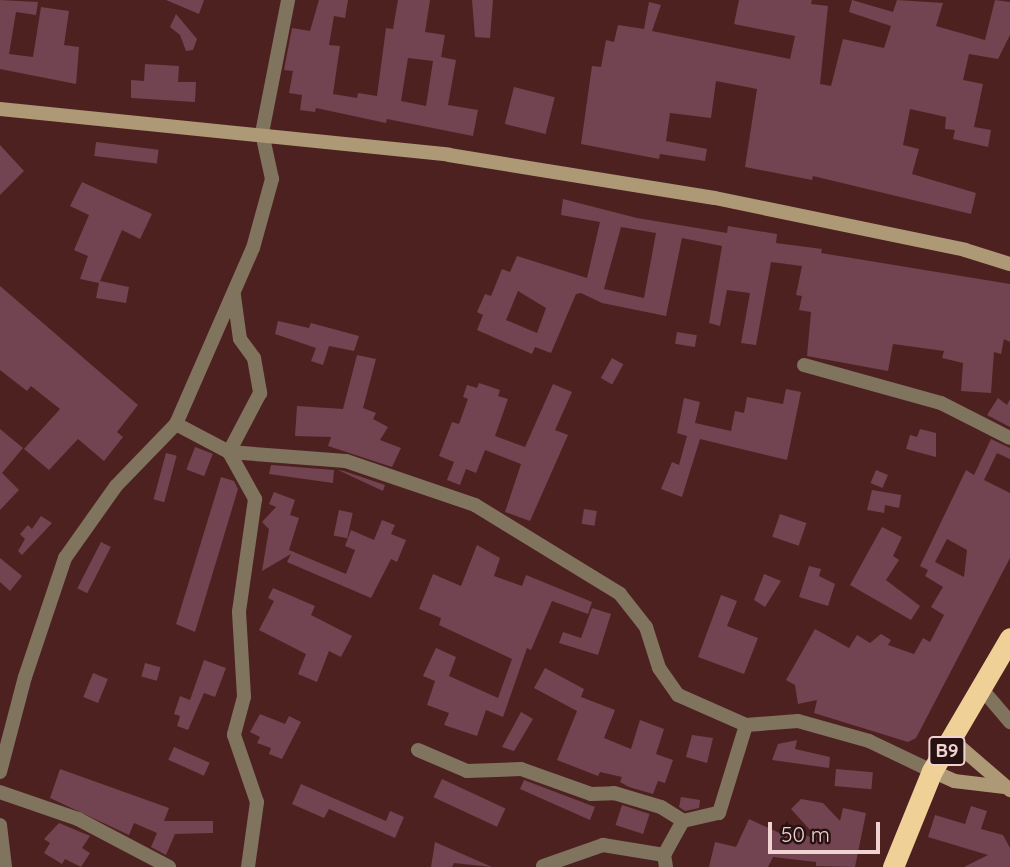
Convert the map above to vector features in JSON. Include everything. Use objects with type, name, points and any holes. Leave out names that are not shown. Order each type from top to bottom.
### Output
[{"type":"highway","name":"B9","points":[[893,867],[932,771],[1010,638]]},
{"type":"street","points":[[0,772],[25,677],[65,558],[116,486],[176,424],[253,248],[272,179],[262,133],[288,0]]},
{"type":"street","points":[[0,109],[262,133],[449,155],[715,198],[965,250],[1010,264]]},
{"type":"street","points":[[229,452],[260,393],[254,358],[240,339],[234,294]]},
{"type":"street","points":[[804,365],[940,403],[1010,438]]},
{"type":"street","points":[[176,424],[229,452],[346,461],[475,505],[620,594],[646,627],[659,668],[678,695],[746,725],[798,721],[869,741],[954,781],[1007,789]]},
{"type":"street","points":[[229,452],[255,499],[239,612],[244,696],[234,735],[257,802],[248,867]]},
{"type":"street","points":[[981,688],[1010,722]]},
{"type":"street","points":[[418,750],[467,771],[521,769],[591,794],[614,793],[662,807],[683,821],[719,813],[746,725]]},
{"type":"street","points":[[952,740],[1007,789]]},
{"type":"street","points":[[0,792],[78,819],[169,867]]},
{"type":"street","points":[[543,866],[603,845],[666,861],[683,821]]},
{"type":"street","points":[[0,825],[5,867]]},
{"type":"building","points":[[0,0],[38,2],[36,15],[16,12],[9,54],[33,57],[41,7],[69,11],[64,45],[79,47],[76,84],[0,69]]},
{"type":"building","points":[[166,0],[204,0],[199,14]]},
{"type":"building","points":[[319,0],[348,0],[345,18],[334,16],[329,45],[340,46],[333,94],[357,98],[358,93],[377,96],[386,28],[393,29],[398,0],[430,0],[425,32],[445,35],[441,57],[456,60],[448,105],[478,110],[473,136],[387,119],[386,123],[316,108],[315,112],[300,110],[302,95],[289,93],[293,71],[284,70],[292,28],[310,31]],"holes":[[[408,58],[433,61],[426,106],[401,101]]]},
{"type":"building","points":[[472,0],[493,0],[490,38],[475,37]]},
{"type":"building","points":[[739,0],[812,0],[811,4],[828,6],[820,84],[831,86],[843,39],[884,48],[891,26],[849,12],[852,0],[893,12],[897,0],[943,3],[936,26],[985,40],[995,0],[1010,2],[1010,35],[998,59],[969,54],[963,80],[983,84],[974,127],[991,130],[988,147],[953,139],[955,130],[945,129],[946,117],[910,109],[903,145],[919,149],[912,174],[976,193],[971,214],[813,176],[812,180],[745,167],[757,89],[716,81],[711,118],[670,113],[666,141],[707,149],[705,161],[660,154],[659,159],[581,144],[592,66],[601,67],[606,40],[614,42],[618,25],[644,29],[649,2],[661,5],[652,31],[790,59],[795,36],[734,24]]},
{"type":"building","points":[[176,14],[197,39],[193,50],[186,51],[180,35],[170,27]]},
{"type":"building","points":[[145,64],[179,66],[178,82],[196,82],[195,102],[131,98],[131,80],[144,81]]},
{"type":"building","points":[[514,87],[555,97],[546,134],[505,124]]},
{"type":"building","points":[[96,142],[159,150],[157,164],[94,156]]},
{"type":"building","points":[[0,145],[24,171],[0,195]]},
{"type":"building","points":[[82,182],[152,214],[140,239],[122,230],[100,281],[129,287],[126,303],[96,298],[99,283],[80,279],[88,256],[74,250],[89,215],[70,206]]},
{"type":"building","points":[[563,199],[637,218],[727,233],[728,226],[777,234],[776,243],[822,249],[821,253],[1010,284],[1010,342],[1004,339],[1001,354],[994,352],[991,393],[961,391],[963,363],[942,358],[944,351],[893,344],[888,371],[807,356],[811,312],[799,310],[802,296],[796,295],[802,266],[771,262],[756,345],[741,343],[750,293],[727,290],[720,326],[709,323],[722,246],[682,238],[666,316],[602,303],[581,293],[576,294],[551,353],[535,347],[532,354],[477,330],[483,315],[477,312],[485,294],[491,296],[502,269],[510,272],[517,256],[587,278],[600,222],[561,215]],"holes":[[[621,227],[656,233],[644,298],[604,289]],[[518,291],[546,308],[537,333],[506,320]]]},
{"type":"building","points":[[0,286],[138,405],[117,432],[123,437],[104,461],[78,439],[49,470],[24,449],[60,409],[31,386],[27,391],[0,370]]},
{"type":"building","points":[[278,321],[309,328],[311,323],[359,336],[354,351],[329,346],[323,365],[311,361],[316,348],[275,334]]},
{"type":"building","points":[[677,332],[697,335],[695,347],[675,344]]},
{"type":"building","points":[[357,355],[376,359],[363,408],[376,413],[373,419],[388,427],[380,440],[401,448],[392,467],[328,446],[331,437],[295,436],[297,406],[343,409]]},
{"type":"building","points":[[612,358],[623,364],[612,384],[601,378]]},
{"type":"building","points":[[479,383],[500,390],[498,396],[508,399],[495,436],[525,447],[553,384],[572,392],[555,430],[568,435],[530,521],[505,512],[521,464],[485,450],[476,473],[466,469],[460,485],[447,480],[454,462],[439,456],[452,422],[459,424],[468,399],[463,397],[467,385],[477,388]]},
{"type":"building","points":[[786,389],[801,392],[787,460],[700,439],[682,497],[661,489],[672,462],[679,465],[687,436],[677,433],[684,398],[700,402],[695,423],[731,431],[735,411],[744,413],[747,397],[783,404]]},
{"type":"building","points":[[998,398],[1007,405],[1010,399],[1010,427],[987,415]]},
{"type":"building","points":[[0,429],[23,448],[2,473],[19,490],[0,510]]},
{"type":"building","points":[[920,429],[936,433],[936,457],[906,449],[910,435],[917,437]]},
{"type":"building","points":[[991,439],[1010,448],[1010,459],[997,453],[984,480],[1010,493],[1010,558],[916,738],[908,742],[814,713],[817,700],[798,704],[795,685],[786,680],[815,629],[849,648],[857,635],[870,643],[881,634],[891,640],[888,645],[914,654],[923,638],[930,642],[944,615],[931,607],[943,587],[925,576],[928,570],[920,566],[966,470],[974,475]],"holes":[[[947,539],[967,550],[964,577],[935,562]]]},
{"type":"building","points":[[195,447],[213,454],[204,476],[186,469]]},
{"type":"building","points":[[166,453],[177,456],[164,502],[154,499]]},
{"type":"building","points":[[271,465],[334,470],[333,483],[269,474]]},
{"type":"building","points":[[338,470],[385,485],[383,491]]},
{"type":"building","points":[[876,470],[888,475],[882,488],[871,483]]},
{"type":"building","points":[[221,477],[234,481],[238,489],[195,632],[176,624]]},
{"type":"building","points":[[872,490],[901,495],[899,508],[885,505],[884,513],[867,510]]},
{"type":"building","points":[[274,492],[295,500],[290,515],[299,518],[289,550],[346,574],[355,550],[345,546],[351,530],[374,540],[382,520],[395,525],[391,534],[406,540],[397,562],[391,559],[371,598],[287,562],[291,554],[262,571],[269,529],[262,522],[276,507],[269,504]]},
{"type":"building","points":[[584,509],[597,511],[594,526],[582,524]]},
{"type":"building","points":[[339,510],[353,513],[347,538],[334,535]]},
{"type":"building","points":[[780,514],[806,523],[799,546],[772,537]]},
{"type":"building","points":[[41,516],[52,523],[22,555],[18,551],[25,539],[20,534],[28,525],[32,529]]},
{"type":"building","points":[[882,527],[902,537],[893,556],[899,560],[886,580],[920,606],[911,620],[850,585]]},
{"type":"building","points":[[101,542],[111,547],[87,593],[77,588]]},
{"type":"building","points":[[477,545],[500,558],[494,576],[522,586],[526,575],[592,602],[588,614],[552,601],[531,650],[527,648],[503,717],[486,710],[477,736],[444,725],[449,713],[427,705],[435,681],[423,676],[436,648],[456,657],[449,676],[498,698],[512,659],[439,625],[441,618],[419,609],[433,574],[461,586]]},
{"type":"building","points":[[0,558],[22,576],[10,591],[0,582]]},
{"type":"building","points":[[809,566],[821,569],[819,576],[835,584],[828,606],[799,597]]},
{"type":"building","points":[[764,574],[781,581],[765,607],[754,600]]},
{"type":"building","points":[[273,588],[315,606],[311,615],[352,636],[341,657],[329,651],[317,682],[298,674],[306,654],[259,630],[274,601],[268,598]]},
{"type":"building","points":[[721,595],[737,601],[727,626],[758,638],[744,674],[698,657]]},
{"type":"building","points":[[592,608],[611,614],[598,655],[559,643],[563,632],[581,638]]},
{"type":"building","points":[[204,660],[226,668],[215,697],[204,693],[188,730],[177,726],[180,716],[174,714],[180,696],[190,700]]},
{"type":"building","points":[[145,663],[160,667],[157,681],[141,677]]},
{"type":"building","points":[[545,668],[584,689],[581,697],[615,710],[604,738],[631,749],[640,720],[664,729],[656,754],[673,760],[665,783],[658,781],[653,794],[629,787],[620,782],[622,777],[600,772],[598,776],[557,760],[577,711],[534,688]]},
{"type":"building","points":[[93,673],[108,679],[98,703],[83,697]]},
{"type":"building","points":[[521,712],[533,719],[514,751],[502,747]]},
{"type":"building","points":[[260,714],[285,724],[289,716],[301,722],[282,759],[269,754],[271,748],[257,743],[260,737],[250,732]]},
{"type":"building","points":[[692,735],[713,738],[707,763],[686,757]]},
{"type":"building","points":[[797,740],[795,749],[830,757],[829,768],[772,760],[778,744]]},
{"type":"building","points":[[174,747],[210,763],[204,776],[168,760]]},
{"type":"building","points":[[60,769],[169,808],[164,821],[213,821],[213,833],[175,834],[166,855],[151,847],[157,833],[134,823],[129,835],[50,798]]},
{"type":"building","points":[[836,769],[873,772],[871,789],[835,786]]},
{"type":"building","points":[[442,779],[505,809],[497,827],[434,797]]},
{"type":"building","points":[[524,780],[595,807],[590,820],[520,789]]},
{"type":"building","points":[[301,784],[386,821],[390,811],[404,817],[395,838],[329,809],[324,818],[292,804]]},
{"type":"building","points":[[681,797],[700,800],[699,808],[685,811],[679,807]]},
{"type":"building","points":[[801,799],[823,803],[840,821],[843,808],[866,813],[855,867],[816,866],[816,862],[773,857],[768,867],[709,867],[715,842],[736,847],[749,819],[786,836],[787,826],[822,843],[791,809]]},
{"type":"building","points":[[622,805],[650,814],[643,834],[616,825]]},
{"type":"building","points":[[971,806],[987,811],[981,829],[1003,835],[1010,848],[1010,867],[964,867],[988,855],[928,837],[935,815],[965,824]]},
{"type":"building","points":[[59,823],[90,836],[82,848],[90,853],[81,867],[65,859],[62,864],[44,853],[50,843],[44,839]]},
{"type":"building","points":[[435,842],[492,867],[454,863],[452,867],[431,867]]}]
